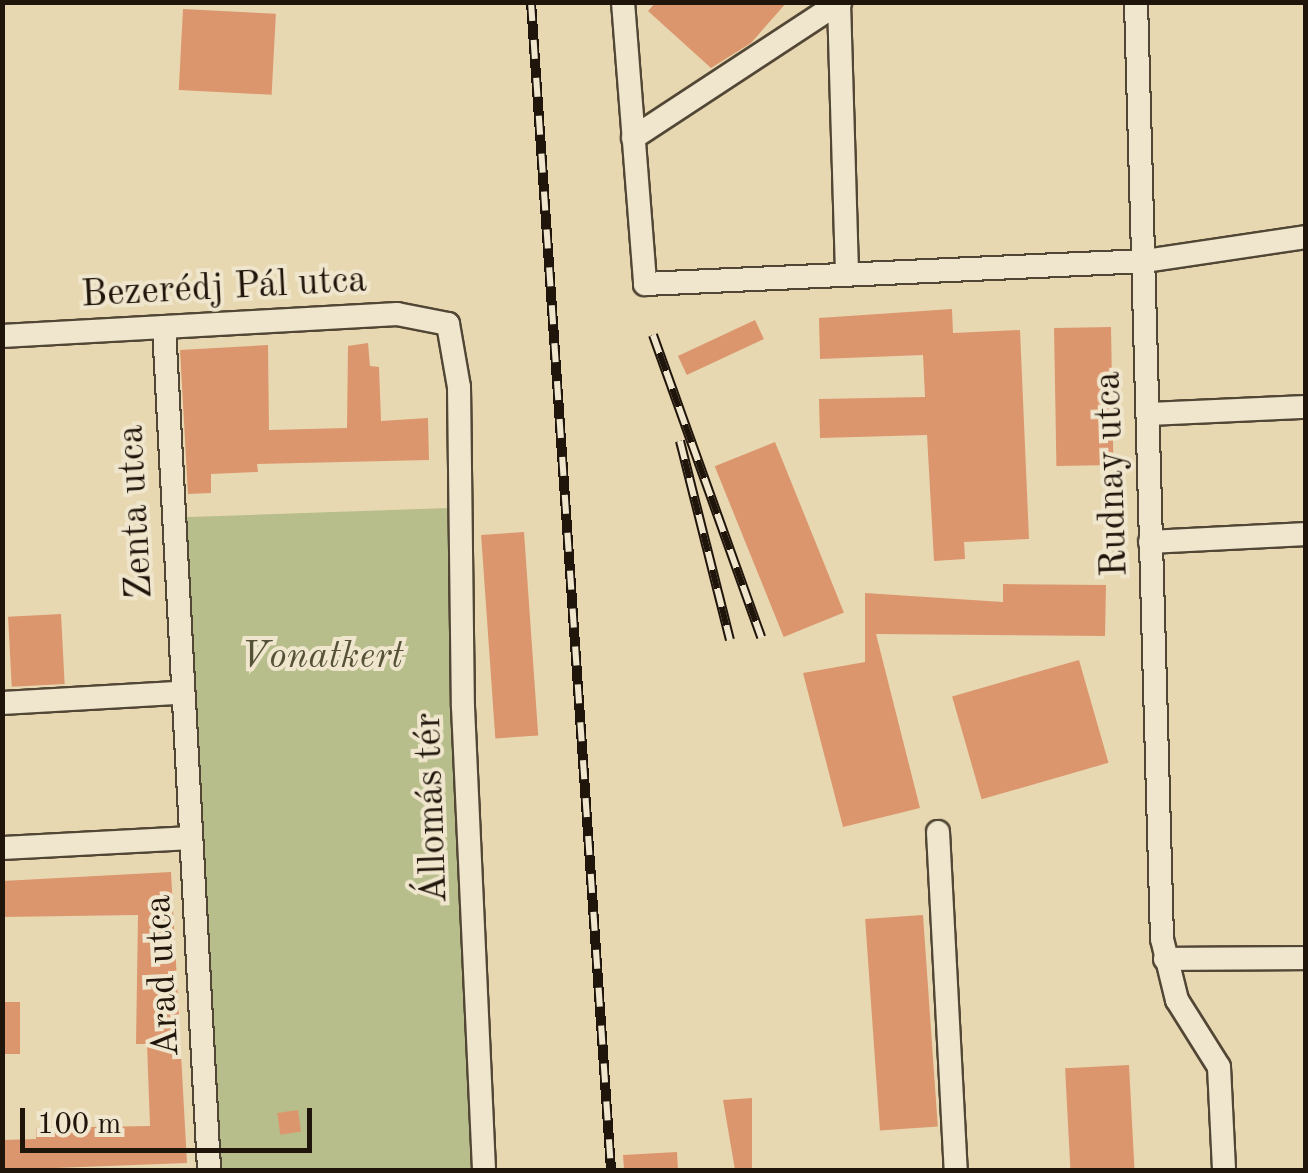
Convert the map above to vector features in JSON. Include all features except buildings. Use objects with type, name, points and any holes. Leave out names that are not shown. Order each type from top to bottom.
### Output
[{"type":"street","points":[[623,2],[645,284],[1145,261],[1306,238]]},
{"type":"street","name":"Rudnay utca","points":[[1136,2],[1164,959],[1178,1000],[1219,1067],[1224,1170]]},
{"type":"street","points":[[633,138],[840,3]]},
{"type":"street","points":[[840,3],[847,274]]},
{"type":"street","name":"Bezerédj Pál utca","points":[[2,336],[397,314],[448,324]]},
{"type":"street","name":"Állomás tér","points":[[448,324],[459,387],[464,740],[484,1170]]},
{"type":"street","name":"Zenta utca","points":[[164,327],[178,694],[190,838]]},
{"type":"street","points":[[1148,414],[1306,406]]},
{"type":"street","points":[[1150,542],[1306,534]]},
{"type":"street","points":[[2,703],[178,694]]},
{"type":"street","points":[[938,832],[956,1170]]},
{"type":"street","points":[[2,848],[190,838]]},
{"type":"street","name":"Arad utca","points":[[190,838],[209,1170]]},
{"type":"street","points":[[1164,959],[1306,958]]},
{"type":"green space","name":"Vonatkert","points":[[449,508],[472,1170],[204,1170],[181,517]]},
{"type":"railway","points":[[531,2],[611,1170]]},
{"type":"railway","points":[[653,335],[761,637]]},
{"type":"railway","points":[[680,441],[730,640]]}]
